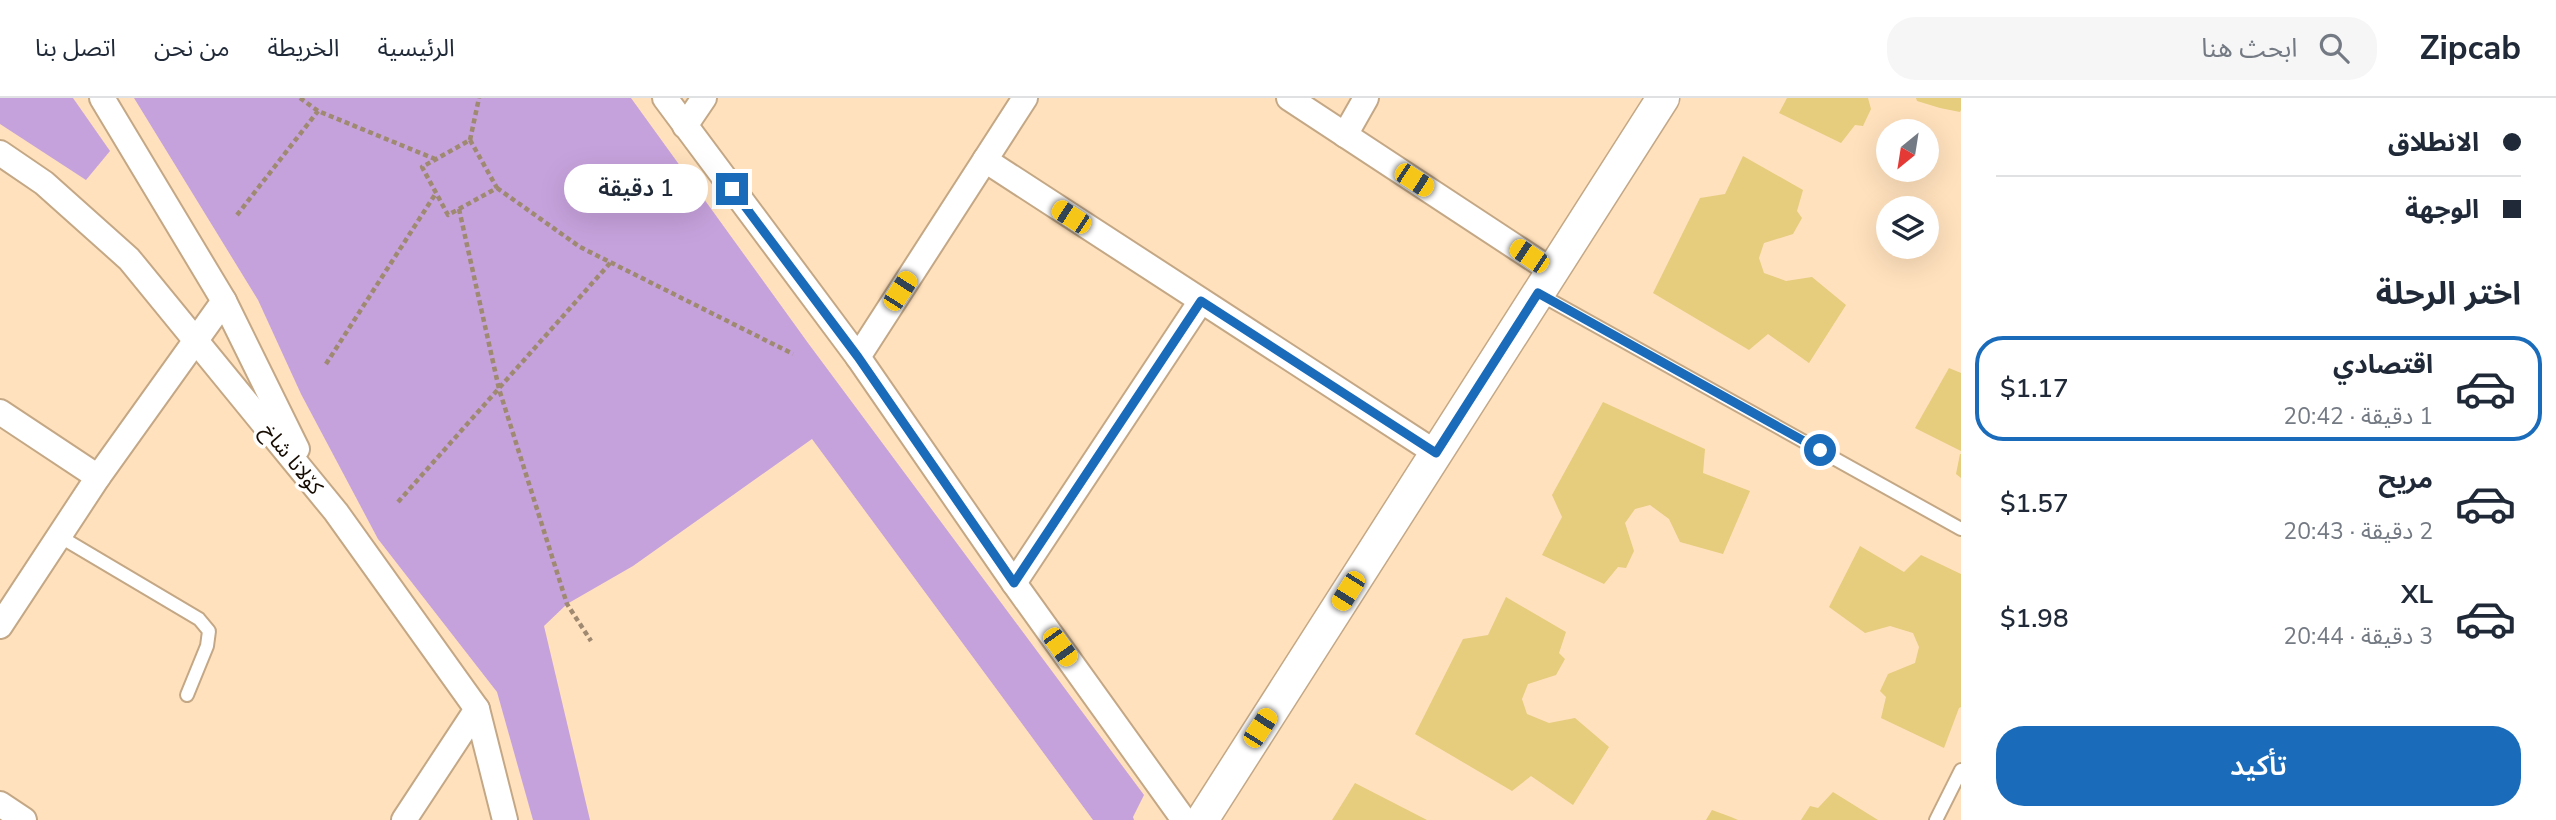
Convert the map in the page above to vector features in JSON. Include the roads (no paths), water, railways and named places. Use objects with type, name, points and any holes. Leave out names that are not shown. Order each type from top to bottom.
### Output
[{"type":"street","points":[[102,98],[225,301],[316,488]]},
{"type":"street","points":[[665,98],[858,357],[1014,583],[1184,820]]},
{"type":"street","points":[[685,126],[704,98]]},
{"type":"street","points":[[858,357],[1025,98]]},
{"type":"street","points":[[1289,98],[1345,135],[1545,282]]},
{"type":"street","points":[[1345,135],[1366,98]]},
{"type":"street","points":[[1202,820],[1663,98]]},
{"type":"street","name":"کۆلانا شاخ","points":[[0,153],[44,183],[129,259],[336,512],[477,709],[505,820]]},
{"type":"street","points":[[985,160],[1436,453]]},
{"type":"street","points":[[0,626],[98,477],[225,301]]},
{"type":"street","points":[[1014,583],[1201,301]]},
{"type":"street","points":[[0,412],[98,477]]},
{"type":"street","points":[[404,820],[477,709]]},
{"type":"street","points":[[0,804],[24,820]]},
{"type":"lane","points":[[1545,282],[1961,528]]},
{"type":"lane","points":[[59,536],[199,619],[209,631],[207,646],[187,695]]},
{"type":"lane","points":[[1937,820],[1961,769]]}]
